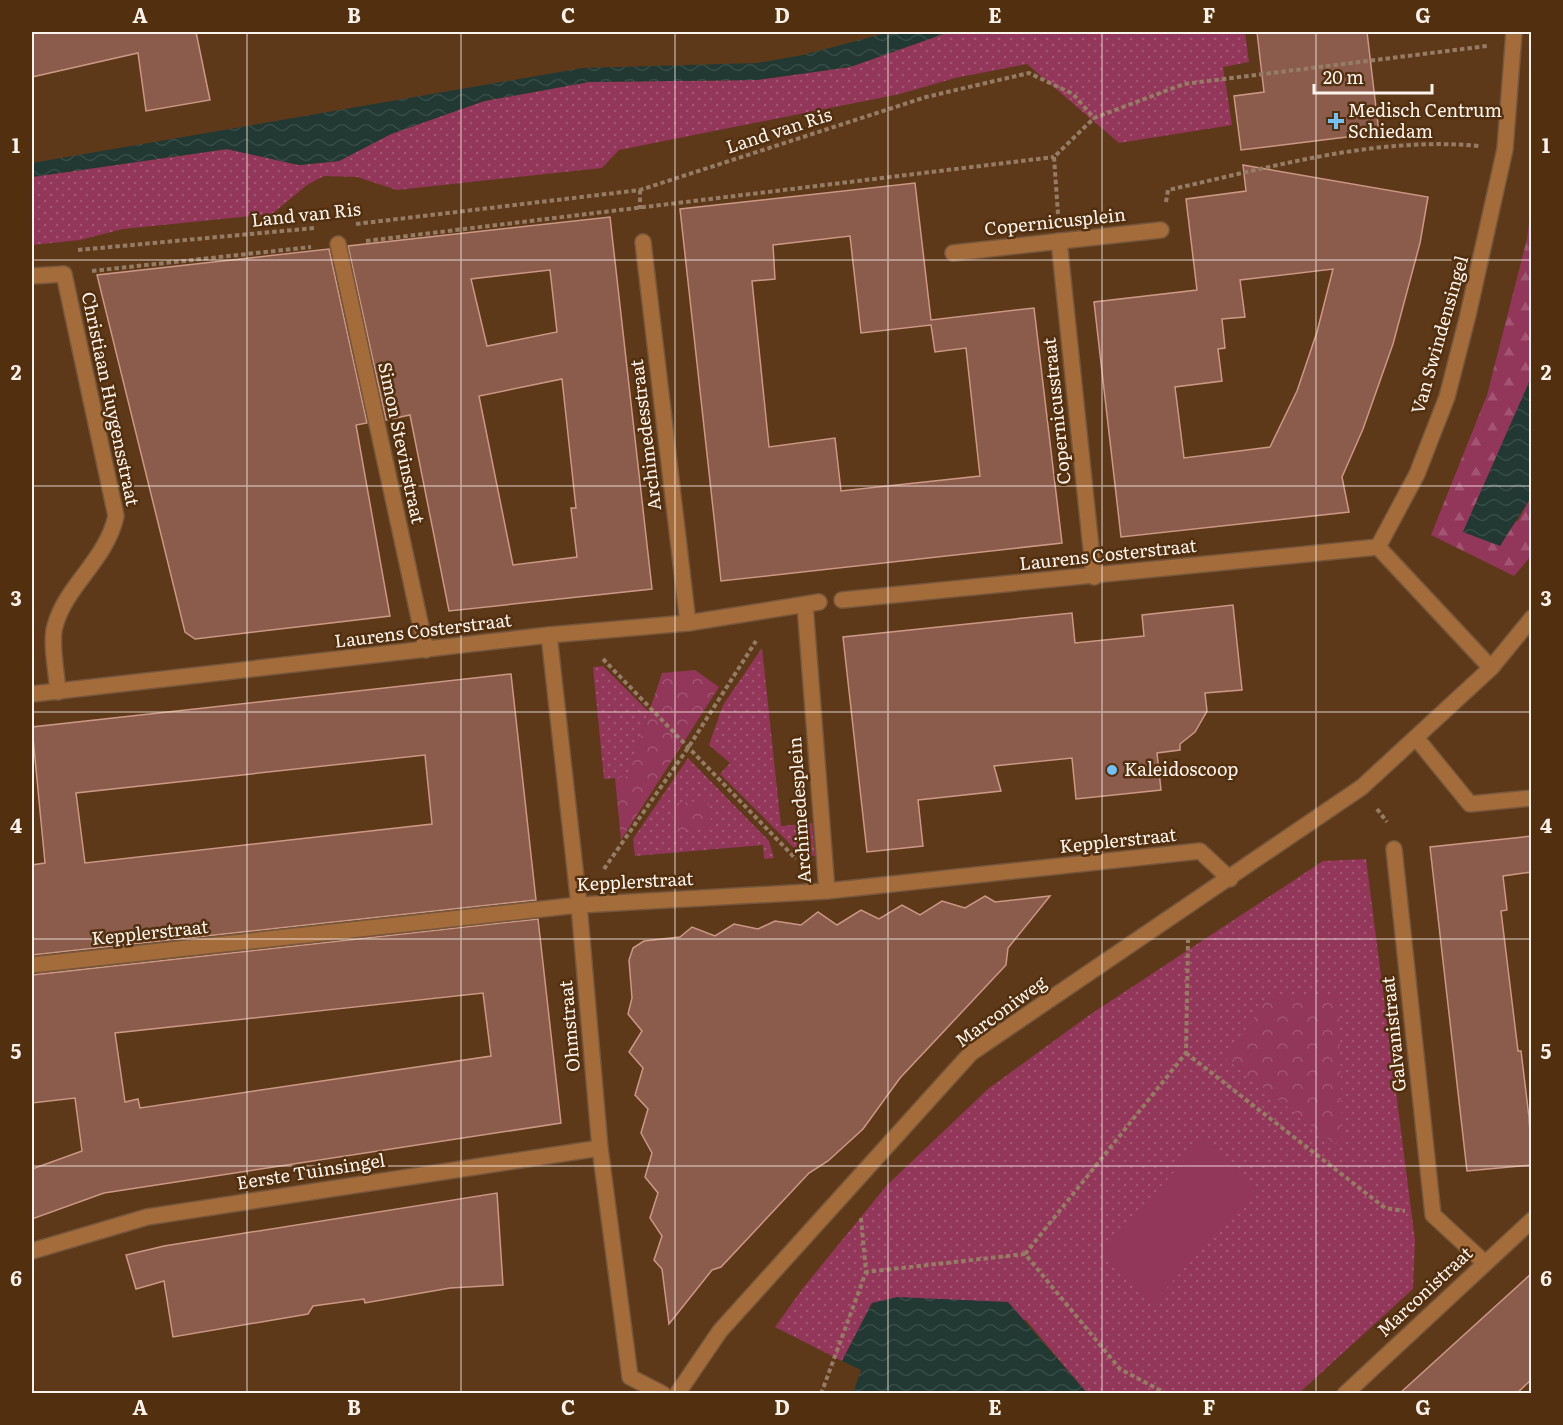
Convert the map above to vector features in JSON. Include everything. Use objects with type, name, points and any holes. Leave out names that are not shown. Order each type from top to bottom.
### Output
[{"type":"street","name":"Van Swindensingel","points":[[1378,547],[1417,474],[1447,397],[1490,227],[1505,148],[1514,37]]},
{"type":"street","name":"Copernicusplein","points":[[953,253],[1161,230]]},
{"type":"street","name":"Copernicusstraat","points":[[1059,241],[1094,577]]},
{"type":"street","name":"Archimedesstraat","points":[[643,242],[688,623]]},
{"type":"street","name":"Simon Stevinstraat","points":[[338,244],[426,650]]},
{"type":"street","name":"Christiaan Huygensstraat","points":[[35,276],[64,274],[116,516],[112,534],[103,551],[62,609],[54,628],[58,692]]},
{"type":"street","name":"Laurens Costerstraat","points":[[842,600],[1094,577],[1378,547]]},
{"type":"street","points":[[1378,547],[1491,668]]},
{"type":"street","name":"Laurens Costerstraat","points":[[32,693],[58,692],[549,635],[688,623],[812,603]]},
{"type":"street","name":"Archimedesplein","points":[[812,603],[827,891]]},
{"type":"street","name":"Marconiweg","points":[[677,1394],[720,1331],[971,1053],[1230,879],[1362,787],[1417,739],[1491,668],[1532,618]]},
{"type":"street","name":"Ohmstraat","points":[[549,635],[579,904],[600,1148],[630,1377],[663,1394]]},
{"type":"street","points":[[1417,739],[1470,804],[1532,798]]},
{"type":"street","name":"Galvanistraat","points":[[1394,849],[1433,1215]]},
{"type":"street","name":"Kepplerstraat","points":[[32,965],[579,904],[827,891],[1200,852],[1230,879]]},
{"type":"street","name":"Eerste Tuinsingel","points":[[32,1251],[147,1217],[600,1148]]},
{"type":"street","points":[[1433,1215],[1485,1263]]},
{"type":"street","name":"Marconistraat","points":[[1345,1394],[1532,1220]]},
{"type":"path","points":[[64,274],[338,244],[1054,157],[1095,118],[1184,84],[1514,37]]},
{"type":"path","name":"Land van Ris","points":[[345,225],[640,190],[926,97],[1029,73],[1073,94],[1095,118]]},
{"type":"path","points":[[1161,230],[1168,190],[1343,152],[1440,142],[1505,148]]},
{"type":"path","points":[[1054,157],[1059,241]]},
{"type":"path","points":[[640,190],[640,208]]},
{"type":"path","name":"Land van Ris","points":[[35,276],[69,250],[322,227]]},
{"type":"path","points":[[579,904],[688,748],[777,610]]},
{"type":"path","name":"Archimedesplein","points":[[577,633],[827,891]]},
{"type":"path","points":[[1362,787],[1386,821],[1394,849]]},
{"type":"path","points":[[866,1272],[1025,1254],[1186,1053],[1189,906]]},
{"type":"path","points":[[1186,1053],[1385,1208],[1433,1215]]},
{"type":"path","points":[[821,1394],[866,1272],[858,1179]]},
{"type":"path","points":[[1025,1254],[1120,1369],[1167,1394]]},
{"type":"green space","points":[[949,32],[1245,32],[1249,62],[1223,67],[1232,125],[1119,143],[1027,64],[955,78],[900,94],[619,150],[602,168],[397,190],[357,177],[324,176],[307,185],[272,214],[123,229],[80,240],[32,245],[32,177],[227,149],[299,165],[339,161],[391,134],[484,101],[589,82],[756,80],[850,67]]},
{"type":"green space","points":[[1531,206],[1531,378],[1463,532],[1518,521],[1531,497],[1531,556],[1514,576],[1431,535],[1487,395],[1527,239]]},
{"type":"green space","points":[[762,648],[781,826],[812,823],[815,856],[801,855],[720,774],[730,763],[709,745],[723,705]]},
{"type":"green space","points":[[603,666],[649,712],[628,777],[604,779],[593,667]]},
{"type":"green space","points":[[695,670],[719,687],[621,840],[615,778],[628,776],[662,673]]},
{"type":"green space","points":[[688,758],[769,841],[774,858],[764,859],[763,845],[635,856],[633,839]]},
{"type":"green space","points":[[708,800],[712,827],[674,832],[671,804]]},
{"type":"green space","points":[[1366,859],[1415,1240],[1413,1289],[1299,1393],[1087,1393],[1026,1320],[872,1303],[842,1361],[775,1327],[803,1288],[887,1185],[988,1089],[1088,1016],[1323,861]]},
{"type":"green space","points":[[1339,995],[1342,1137],[1335,1144],[1225,1058],[1268,998]]},
{"type":"green space","points":[[1202,1140],[1256,1187],[1155,1301],[1102,1254]]},
{"type":"water","points":[[890,32],[949,32],[850,67],[756,80],[589,82],[484,101],[391,134],[339,161],[299,165],[227,149],[32,177],[32,163],[583,68],[757,63],[803,55]]},
{"type":"water","points":[[1531,378],[1531,497],[1500,546],[1463,532]]},
{"type":"water","points":[[897,1297],[1008,1302],[1087,1393],[853,1393],[861,1370],[842,1361],[872,1303]]},
{"type":"building","points":[[32,32],[196,32],[210,100],[146,111],[138,53],[32,77]]},
{"type":"building","points":[[1257,32],[1367,32],[1379,133],[1241,150],[1234,96],[1264,92]]},
{"type":"building","points":[[1243,165],[1428,197],[1420,243],[1393,344],[1363,429],[1342,477],[1349,512],[1121,537],[1094,302],[1197,290],[1186,199],[1246,191]],"holes":[[[1333,269],[1317,332],[1297,391],[1270,447],[1184,458],[1175,387],[1222,381],[1218,349],[1225,348],[1222,319],[1245,317],[1240,280]]]},
{"type":"building","points":[[915,183],[931,320],[1034,308],[1062,543],[721,581],[680,209]],"holes":[[[850,236],[861,333],[931,325],[935,352],[966,348],[980,476],[841,491],[835,438],[769,447],[752,281],[775,279],[773,245]]]},
{"type":"building","points":[[610,217],[652,589],[449,611],[410,415],[386,420],[348,246]],"holes":[[[550,270],[557,332],[487,346],[471,279]],[[562,379],[576,508],[571,508],[577,557],[513,565],[479,396]]]},
{"type":"building","points":[[329,249],[367,423],[356,425],[390,616],[195,639],[185,632],[97,275]]},
{"type":"building","points":[[1233,605],[1242,690],[1205,693],[1207,711],[1195,732],[1180,744],[1180,750],[1157,753],[1161,790],[1076,799],[1072,758],[994,766],[1001,791],[918,800],[923,846],[867,852],[843,637],[1072,613],[1075,643],[1144,636],[1142,615]]},
{"type":"building","points":[[511,674],[536,900],[32,955],[32,865],[45,863],[32,727]],"holes":[[[425,755],[432,824],[85,863],[76,793]]]},
{"type":"building","points":[[1532,836],[1532,872],[1503,876],[1507,910],[1501,911],[1518,1051],[1521,1051],[1532,1165],[1467,1171],[1430,847]]},
{"type":"building","points":[[985,896],[995,902],[1050,896],[1008,948],[1006,965],[900,1078],[863,1129],[828,1161],[809,1173],[721,1267],[712,1270],[669,1324],[662,1269],[654,1260],[662,1236],[650,1218],[658,1193],[645,1177],[652,1153],[641,1133],[648,1109],[635,1095],[643,1068],[629,1052],[642,1031],[628,1014],[632,998],[629,960],[633,948],[644,941],[680,937],[692,927],[715,936],[734,924],[758,929],[775,921],[801,925],[818,912],[837,925],[861,910],[879,919],[902,905],[920,915],[942,901],[965,908]]},
{"type":"building","points":[[538,919],[561,1123],[104,1193],[32,1219],[32,1169],[82,1151],[75,1098],[32,1103],[32,975]],"holes":[[[483,993],[491,1056],[140,1108],[138,1099],[125,1102],[115,1033]]]},
{"type":"building","points":[[497,1193],[503,1285],[450,1288],[365,1303],[364,1299],[313,1306],[308,1314],[173,1337],[164,1281],[136,1289],[126,1255],[164,1246]]},
{"type":"building","points":[[1532,1273],[1532,1379],[1516,1394],[1399,1394]]},
{"type":"place","name":"Medisch Centrum Schiedam","points":[[1336,121]]},
{"type":"place","name":"Kaleidoscoop","points":[[1112,770]]}]
